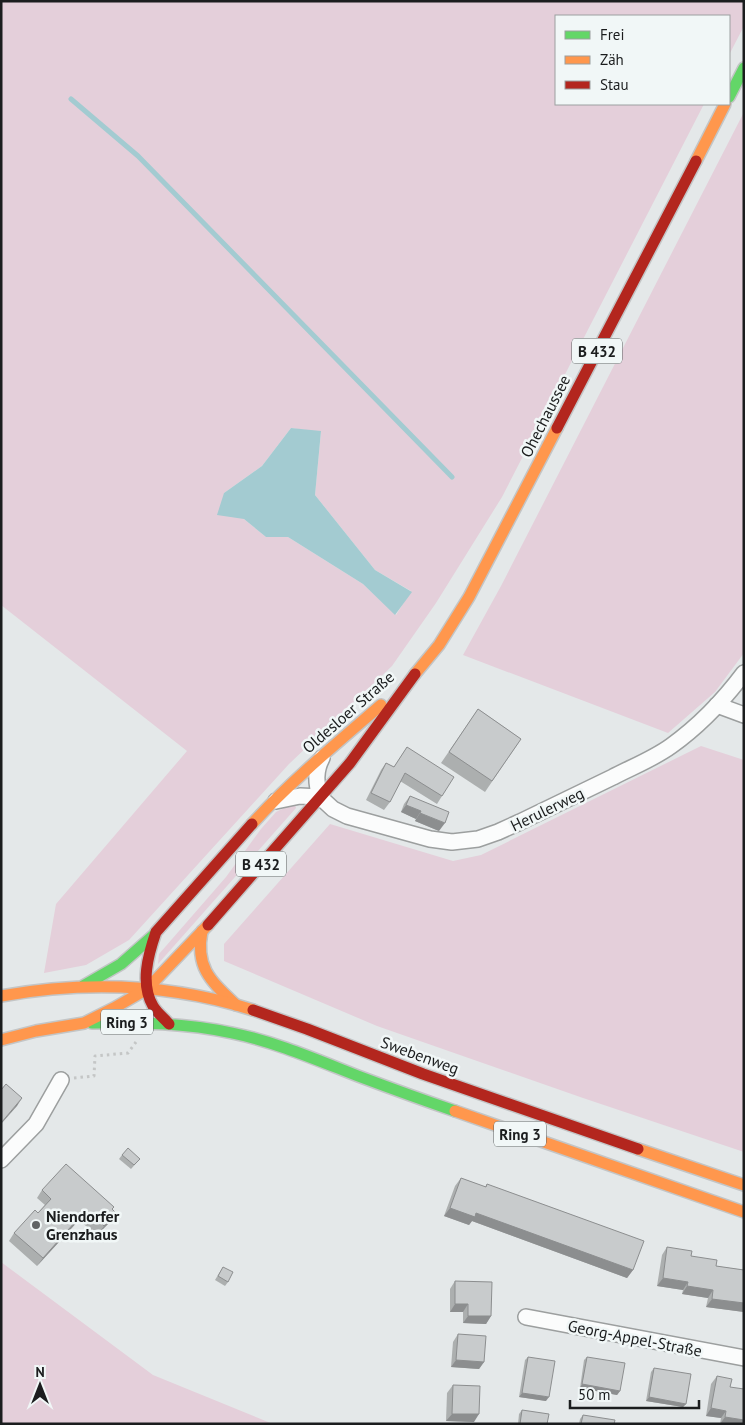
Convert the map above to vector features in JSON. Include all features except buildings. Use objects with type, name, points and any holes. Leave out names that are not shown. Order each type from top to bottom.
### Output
[{"type":"main road","points":[[730,95],[744,68]]},
{"type":"main road","name":"Ohechaussee","points":[[408,681],[439,645],[469,597],[724,105]]},
{"type":"main road","name":"Oldesloer Straße","points":[[169,1024],[154,1008],[147,989],[146,972],[148,958],[156,932],[272,802],[408,681]]},
{"type":"main road","name":"Oldesloer Straße","points":[[1,1040],[36,1031],[84,1023],[147,989],[202,931],[350,763],[408,681]]},
{"type":"main road","points":[[202,931],[199,948],[204,968],[211,980],[237,1005]]},
{"type":"main road","name":"B 432","points":[[79,988],[123,963],[137,952],[156,932]]},
{"type":"main road","name":"Swebenweg","points":[[79,988],[147,989],[184,994],[237,1005],[309,1030],[422,1074],[744,1185]]},
{"type":"main road","name":"Ring 3","points":[[1,996],[24,992],[79,988]]},
{"type":"main road","name":"Ring 3","points":[[84,1023],[123,1021],[169,1024],[230,1033],[280,1046],[417,1098],[744,1212]]},
{"type":"street","name":"Herulerweg","points":[[320,797],[333,809],[347,816],[430,839],[452,842],[478,839],[513,826],[670,747],[717,705],[744,673]]},
{"type":"street","points":[[717,705],[744,716]]},
{"type":"street","points":[[272,802],[300,796],[320,797],[316,776],[324,755]]},
{"type":"street","points":[[1,1160],[36,1124],[61,1080]]},
{"type":"street","name":"Georg-Appel-Straße","points":[[526,1317],[744,1358]]},
{"type":"path","points":[[61,1080],[94,1076],[94,1056],[128,1053],[136,1042]]},
{"type":"shaded area","points":[[1,1],[744,1],[744,26],[730,53],[730,15],[555,15],[555,105],[703,105],[502,497],[436,603],[392,666],[289,764],[129,940],[86,965],[44,973],[56,904],[187,751],[1,605]],"holes":[[[291,428],[321,432],[315,495],[375,570],[411,591],[396,615],[363,584],[288,537],[266,537],[244,519],[224,493],[262,466]]]},
{"type":"shaded area","points":[[744,112],[744,653],[715,692],[668,733],[463,655],[501,586]]},
{"type":"shaded area","points":[[701,746],[744,760],[744,1152],[377,1026],[224,961],[224,944],[330,824],[453,861],[481,855]]},
{"type":"shaded area","points":[[295,804],[296,808],[158,964],[159,954],[226,877],[261,829],[276,812]]},
{"type":"shaded area","points":[[1,1262],[153,1375],[273,1424],[1,1424]]},
{"type":"water","points":[[291,428],[321,431],[315,495],[375,570],[412,592],[395,615],[363,584],[288,537],[266,537],[244,519],[217,515],[224,493],[262,466]]},
{"type":"waterway","points":[[71,99],[138,156],[452,477]]},
{"type":"traffic: fast","points":[[730,95],[744,68]]},
{"type":"traffic: fast","points":[[83,986],[121,964],[154,935]]},
{"type":"traffic: fast","points":[[92,1023],[180,1025],[248,1037],[296,1052],[455,1111]]},
{"type":"traffic: slow","points":[[696,161],[724,105]]},
{"type":"traffic: slow","points":[[415,674],[439,645],[469,597],[557,428]]},
{"type":"traffic: slow","points":[[252,824],[298,777],[381,705]]},
{"type":"traffic: slow","points":[[1,1040],[36,1031],[84,1023],[114,1008],[147,989],[208,925]]},
{"type":"traffic: slow","points":[[202,931],[201,955],[207,973],[219,989],[236,1005]]},
{"type":"traffic: slow","points":[[1,996],[64,988],[128,988],[191,995],[253,1010]]},
{"type":"traffic: slow","points":[[455,1111],[744,1212]]},
{"type":"traffic: slow","points":[[638,1149],[744,1185]]},
{"type":"traffic: jam","points":[[557,428],[696,161]]},
{"type":"traffic: jam","points":[[208,925],[350,763],[415,674]]},
{"type":"traffic: jam","points":[[169,1024],[156,1011],[147,988],[148,960],[156,932],[252,824]]},
{"type":"traffic: jam","points":[[253,1010],[423,1074],[638,1149]]},
{"type":"place","name":"Niendorfer Grenzhaus","points":[[36,1225]]}]
